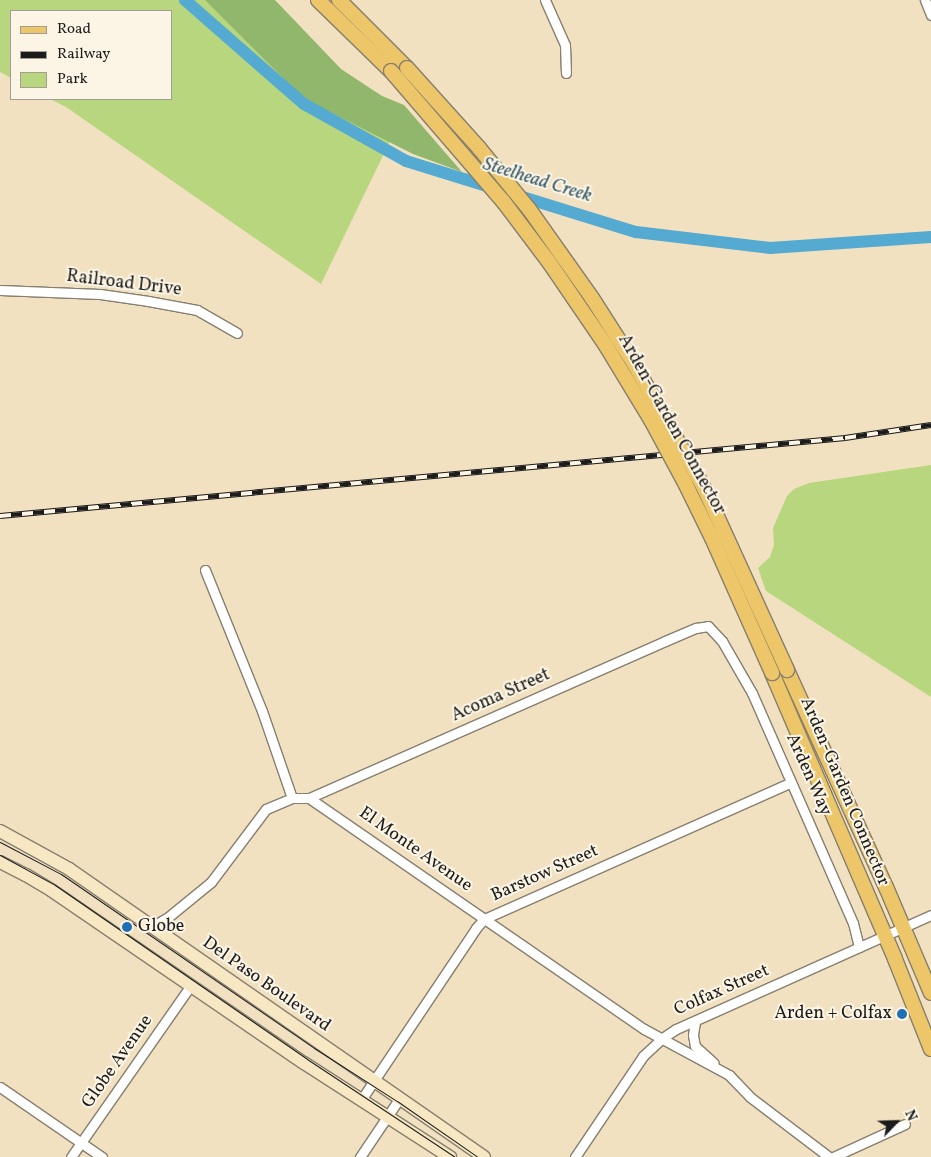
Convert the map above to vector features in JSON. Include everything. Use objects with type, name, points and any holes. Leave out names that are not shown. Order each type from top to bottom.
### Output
[{"type":"main road","name":"Arden-Garden Connector","points":[[318,0],[390,71],[503,201],[555,270],[605,344],[651,420],[712,538],[885,935]]},
{"type":"main road","name":"Arden-Garden Connector","points":[[339,0],[407,68],[473,141],[528,209],[612,328],[668,420],[705,490],[903,927]]},
{"type":"main road","name":"Del Paso Boulevard","points":[[4,834],[69,869],[484,1157]]},
{"type":"main road","points":[[0,862],[34,880],[361,1100],[450,1157]]},
{"type":"main road","points":[[903,927],[931,994]]},
{"type":"main road","points":[[885,935],[931,1049]]},
{"type":"street","points":[[546,0],[565,45],[566,73]]},
{"type":"street","points":[[924,0],[931,15]]},
{"type":"street","name":"Railroad Drive","points":[[0,290],[100,294],[148,301],[197,310],[237,333]]},
{"type":"street","points":[[206,570],[262,711],[292,798]]},
{"type":"street","name":"Arden Way","points":[[708,626],[722,642],[744,678],[852,923],[859,947]]},
{"type":"street","name":"Acoma Street","points":[[309,798],[688,631],[708,626]]},
{"type":"street","name":"Barstow Street","points":[[361,1100],[476,928],[484,919],[791,782]]},
{"type":"street","points":[[153,926],[168,918],[218,875],[250,827],[266,809],[292,798],[309,798]]},
{"type":"street","name":"El Monte Avenue","points":[[309,798],[661,1039],[721,1070]]},
{"type":"street","name":"Colfax Street","points":[[575,1157],[643,1056],[661,1039],[931,915]]},
{"type":"street","name":"Globe Avenue","points":[[71,1157],[191,985]]},
{"type":"street","name":"El Monte Avenue","points":[[695,1022],[693,1035],[695,1046],[750,1097],[829,1157]]},
{"type":"street","points":[[0,1087],[102,1157]]},
{"type":"street","points":[[360,1157],[399,1099]]},
{"type":"street","points":[[833,1157],[905,1124]]},
{"type":"green space","points":[[0,0],[206,0],[304,99],[406,108],[321,284],[66,107],[52,100],[172,100],[172,10],[10,10],[10,77],[0,72]]},
{"type":"green space","points":[[205,0],[275,0],[341,69],[382,96],[404,105],[462,172],[413,154],[304,99]]},
{"type":"green space","points":[[931,465],[931,697],[766,591],[758,568],[770,557],[774,545],[773,528],[787,496],[794,489],[809,483]]},
{"type":"waterway","name":"Steelhead Creek","points":[[185,0],[304,104],[406,161],[636,232],[770,248],[931,237]]},
{"type":"tram line","points":[[0,842],[61,874],[314,1048],[397,1101],[478,1157]]},
{"type":"tram line","points":[[0,855],[55,885],[307,1059],[455,1157]]},
{"type":"railway","points":[[0,516],[845,438],[931,425]]},
{"type":"place","name":"Globe","points":[[127,927]]},
{"type":"place","name":"Arden + Colfax","points":[[902,1014]]}]
